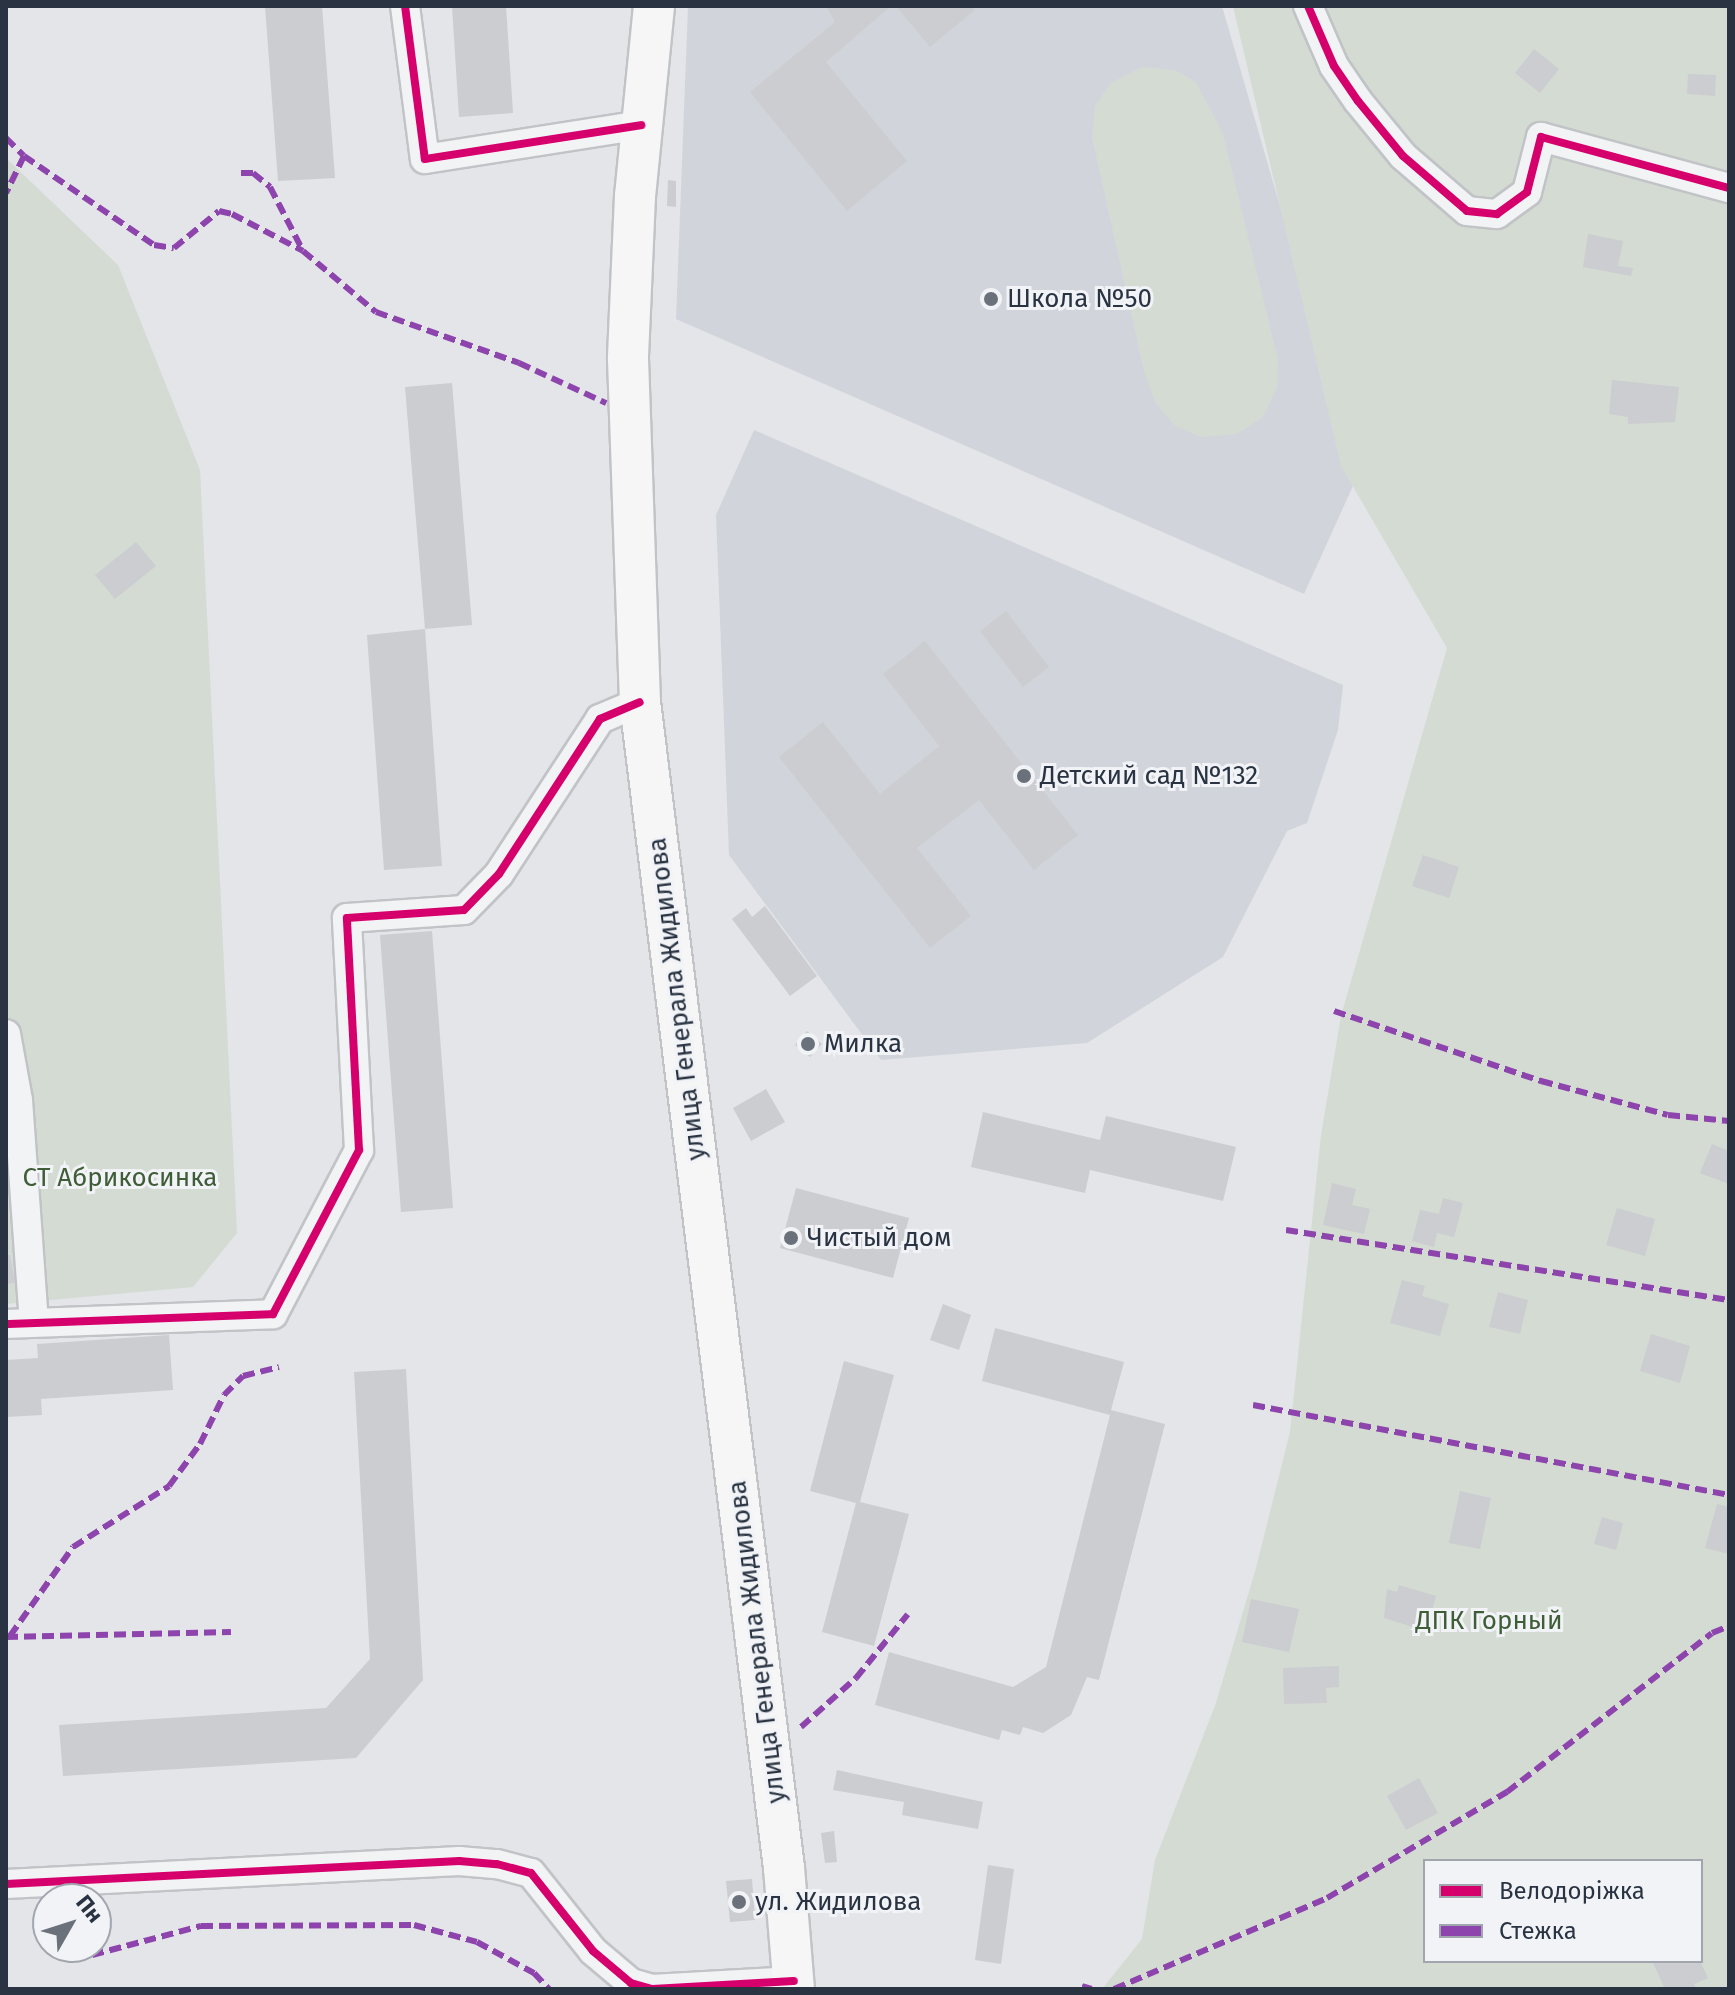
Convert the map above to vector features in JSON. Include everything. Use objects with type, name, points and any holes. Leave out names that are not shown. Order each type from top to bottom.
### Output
[{"type":"main road","name":"улица Генерала Жидилова","points":[[654,6],[641,125],[628,359],[640,702],[784,1868],[794,1985]]},
{"type":"street","points":[[405,6],[425,159],[641,125]]},
{"type":"street","points":[[1308,6],[1334,66],[1358,101],[1403,156],[1467,211],[1497,214],[1527,192],[1541,137],[1729,188]]},
{"type":"street","points":[[6,1034],[18,1100],[20,1323],[273,1314],[359,1150],[347,918],[464,910],[499,874],[600,719],[640,702]]},
{"type":"street","points":[[6,1884],[459,1861],[497,1864],[531,1873],[593,1951],[631,1983],[652,1989],[794,1985]]},
{"type":"shaded area","name":"Школа №50","points":[[688,6],[1222,6],[1358,475],[1304,594],[676,319]]},
{"type":"shaded area","name":"Детский сад №132","points":[[754,430],[1343,685],[1338,730],[1307,823],[1287,831],[1223,957],[1087,1043],[881,1060],[729,855],[716,515]]},
{"type":"green space","name":"ДПК Горный","points":[[1233,6],[1729,6],[1729,1989],[1102,1989],[1142,1939],[1155,1860],[1216,1703],[1256,1568],[1290,1432],[1321,1135],[1341,1016],[1447,648],[1341,466]]},
{"type":"green space","points":[[1142,67],[1175,70],[1196,82],[1223,134],[1278,360],[1277,388],[1263,417],[1237,434],[1200,437],[1174,425],[1155,402],[1144,371],[1092,137],[1095,106],[1111,83]]},
{"type":"green space","name":"СТ Абрикосинка","points":[[6,158],[118,265],[200,470],[237,1233],[193,1287],[6,1304]]},
{"type":"building","points":[[265,6],[322,6],[335,178],[278,181]]},
{"type":"building","points":[[452,6],[506,6],[513,113],[459,117]]},
{"type":"building","points":[[826,6],[891,6],[826,62],[907,161],[847,211],[750,92],[835,22]]},
{"type":"building","points":[[896,6],[971,6],[975,10],[930,47]]},
{"type":"building","points":[[1534,49],[1559,69],[1540,93],[1515,73]]},
{"type":"building","points":[[1688,74],[1716,75],[1715,96],[1687,94]]},
{"type":"building","points":[[668,180],[676,181],[676,207],[667,206]]},
{"type":"building","points":[[1588,234],[1623,241],[1618,266],[1633,268],[1631,276],[1583,267]]},
{"type":"building","points":[[1612,380],[1679,387],[1675,422],[1628,424],[1628,417],[1609,414]]},
{"type":"building","points":[[452,383],[472,625],[425,629],[405,387]]},
{"type":"building","points":[[136,542],[156,566],[115,599],[95,575]]},
{"type":"building","points":[[1006,611],[1049,667],[1023,687],[980,631]]},
{"type":"building","points":[[425,629],[442,866],[384,870],[367,635]]},
{"type":"building","points":[[925,641],[1078,835],[1034,870],[979,800],[917,848],[971,916],[930,948],[779,757],[823,722],[880,794],[939,746],[883,674]]},
{"type":"building","points":[[1423,855],[1459,867],[1449,898],[1412,886]]},
{"type":"building","points":[[765,906],[817,976],[790,996],[732,919],[746,908],[752,917]]},
{"type":"building","points":[[432,931],[453,1208],[401,1212],[380,935]]},
{"type":"building","name":"Милка","points":[[807,1031],[822,1044],[810,1057],[795,1045]]},
{"type":"building","points":[[766,1089],[785,1122],[751,1141],[733,1108]]},
{"type":"building","points":[[983,1112],[1100,1140],[1106,1116],[1236,1147],[1223,1201],[1090,1170],[1085,1193],[971,1167]]},
{"type":"building","points":[[1712,1144],[1729,1151],[1729,1184],[1700,1173]]},
{"type":"building","points":[[1332,1183],[1356,1189],[1352,1205],[1370,1209],[1364,1234],[1323,1225]]},
{"type":"building","points":[[796,1188],[909,1218],[893,1278],[780,1248]]},
{"type":"building","points":[[1443,1198],[1463,1203],[1454,1237],[1437,1233],[1434,1247],[1412,1241],[1420,1210],[1439,1214]]},
{"type":"building","points":[[1617,1208],[1655,1219],[1645,1256],[1606,1245]]},
{"type":"building","points":[[6,1255],[10,1255],[15,1283],[6,1284]]},
{"type":"building","points":[[1402,1280],[1425,1286],[1422,1296],[1449,1304],[1440,1336],[1390,1323]]},
{"type":"building","points":[[1498,1292],[1528,1300],[1520,1334],[1489,1327]]},
{"type":"building","points":[[943,1304],[971,1315],[959,1350],[930,1340]]},
{"type":"building","points":[[995,1328],[1124,1362],[1111,1410],[1165,1424],[1099,1680],[1087,1677],[1071,1715],[1043,1733],[1023,1727],[1020,1735],[1002,1730],[999,1740],[875,1705],[889,1652],[1013,1687],[1046,1667],[1110,1415],[982,1381]]},
{"type":"building","points":[[1651,1334],[1690,1346],[1680,1383],[1640,1371]]},
{"type":"building","points":[[169,1335],[173,1390],[41,1399],[42,1415],[6,1417],[6,1360],[38,1358],[37,1344]]},
{"type":"building","points":[[844,1361],[894,1375],[860,1502],[909,1514],[874,1646],[822,1632],[856,1503],[810,1491]]},
{"type":"building","points":[[406,1369],[423,1680],[356,1758],[63,1776],[59,1725],[326,1708],[370,1659],[354,1372]]},
{"type":"building","points":[[1460,1491],[1491,1498],[1480,1549],[1449,1543]]},
{"type":"building","points":[[1717,1504],[1729,1507],[1729,1554],[1705,1548]]},
{"type":"building","points":[[1602,1517],[1623,1523],[1616,1550],[1594,1544]]},
{"type":"building","points":[[1399,1585],[1436,1596],[1426,1631],[1384,1618],[1387,1589],[1397,1592]]},
{"type":"building","points":[[1251,1599],[1299,1609],[1289,1652],[1242,1642]]},
{"type":"building","points":[[1339,1666],[1339,1687],[1326,1688],[1327,1703],[1284,1704],[1283,1668]]},
{"type":"building","points":[[837,1770],[983,1802],[978,1829],[902,1815],[904,1802],[833,1790]]},
{"type":"building","points":[[1419,1778],[1438,1813],[1406,1830],[1387,1796]]},
{"type":"building","points":[[834,1831],[837,1862],[825,1863],[821,1833]]},
{"type":"building","points":[[988,1865],[1014,1869],[1001,1964],[975,1960]]},
{"type":"building","points":[[752,1879],[755,1920],[730,1922],[726,1881]]},
{"type":"building","points":[[1653,1963],[1701,1963],[1708,1978],[1694,1984],[1696,1989],[1665,1989]]},
{"type":"marked path","points":[[6,138],[24,156],[6,193]]},
{"type":"marked path","points":[[24,156],[154,245],[174,248],[219,211],[232,214],[303,251],[376,312],[519,363],[606,403]]},
{"type":"marked path","points":[[241,173],[253,173],[270,187],[303,251]]},
{"type":"marked path","points":[[1334,1011],[1541,1081],[1668,1115],[1729,1121]]},
{"type":"marked path","points":[[1286,1230],[1729,1300]]},
{"type":"marked path","points":[[10,1636],[73,1547],[169,1486],[200,1444],[224,1395],[243,1376],[279,1367]]},
{"type":"marked path","points":[[1253,1405],[1729,1495]]},
{"type":"marked path","points":[[801,1727],[856,1678],[908,1614]]},
{"type":"marked path","points":[[1114,1989],[1327,1898],[1507,1792],[1712,1633],[1729,1626]]},
{"type":"marked path","points":[[6,1637],[231,1632]]},
{"type":"marked path","points":[[112,1950],[201,1926],[414,1925],[477,1942],[534,1973],[549,1989]]},
{"type":"marked path","points":[[1082,1986],[1092,1989]]},
{"type":"cycle path","points":[[405,6],[425,159],[641,125]]},
{"type":"cycle path","points":[[1308,6],[1334,66],[1358,101],[1403,156],[1467,211],[1497,214],[1527,192],[1541,137],[1729,188]]},
{"type":"cycle path","points":[[6,1324],[273,1314],[359,1150],[347,918],[464,910],[499,874],[600,719],[640,702]]},
{"type":"cycle path","points":[[6,1884],[459,1861],[497,1864],[531,1873],[593,1951],[631,1983],[652,1989],[794,1981]]},
{"type":"place","name":"Школа №50","points":[[991,299]]},
{"type":"place","name":"Детский сад №132","points":[[1024,776]]},
{"type":"place","name":"Милка","points":[[808,1044]]},
{"type":"place","name":"Чистый дом","points":[[791,1238]]},
{"type":"place","name":"ул. Жидилова","points":[[739,1902]]}]
